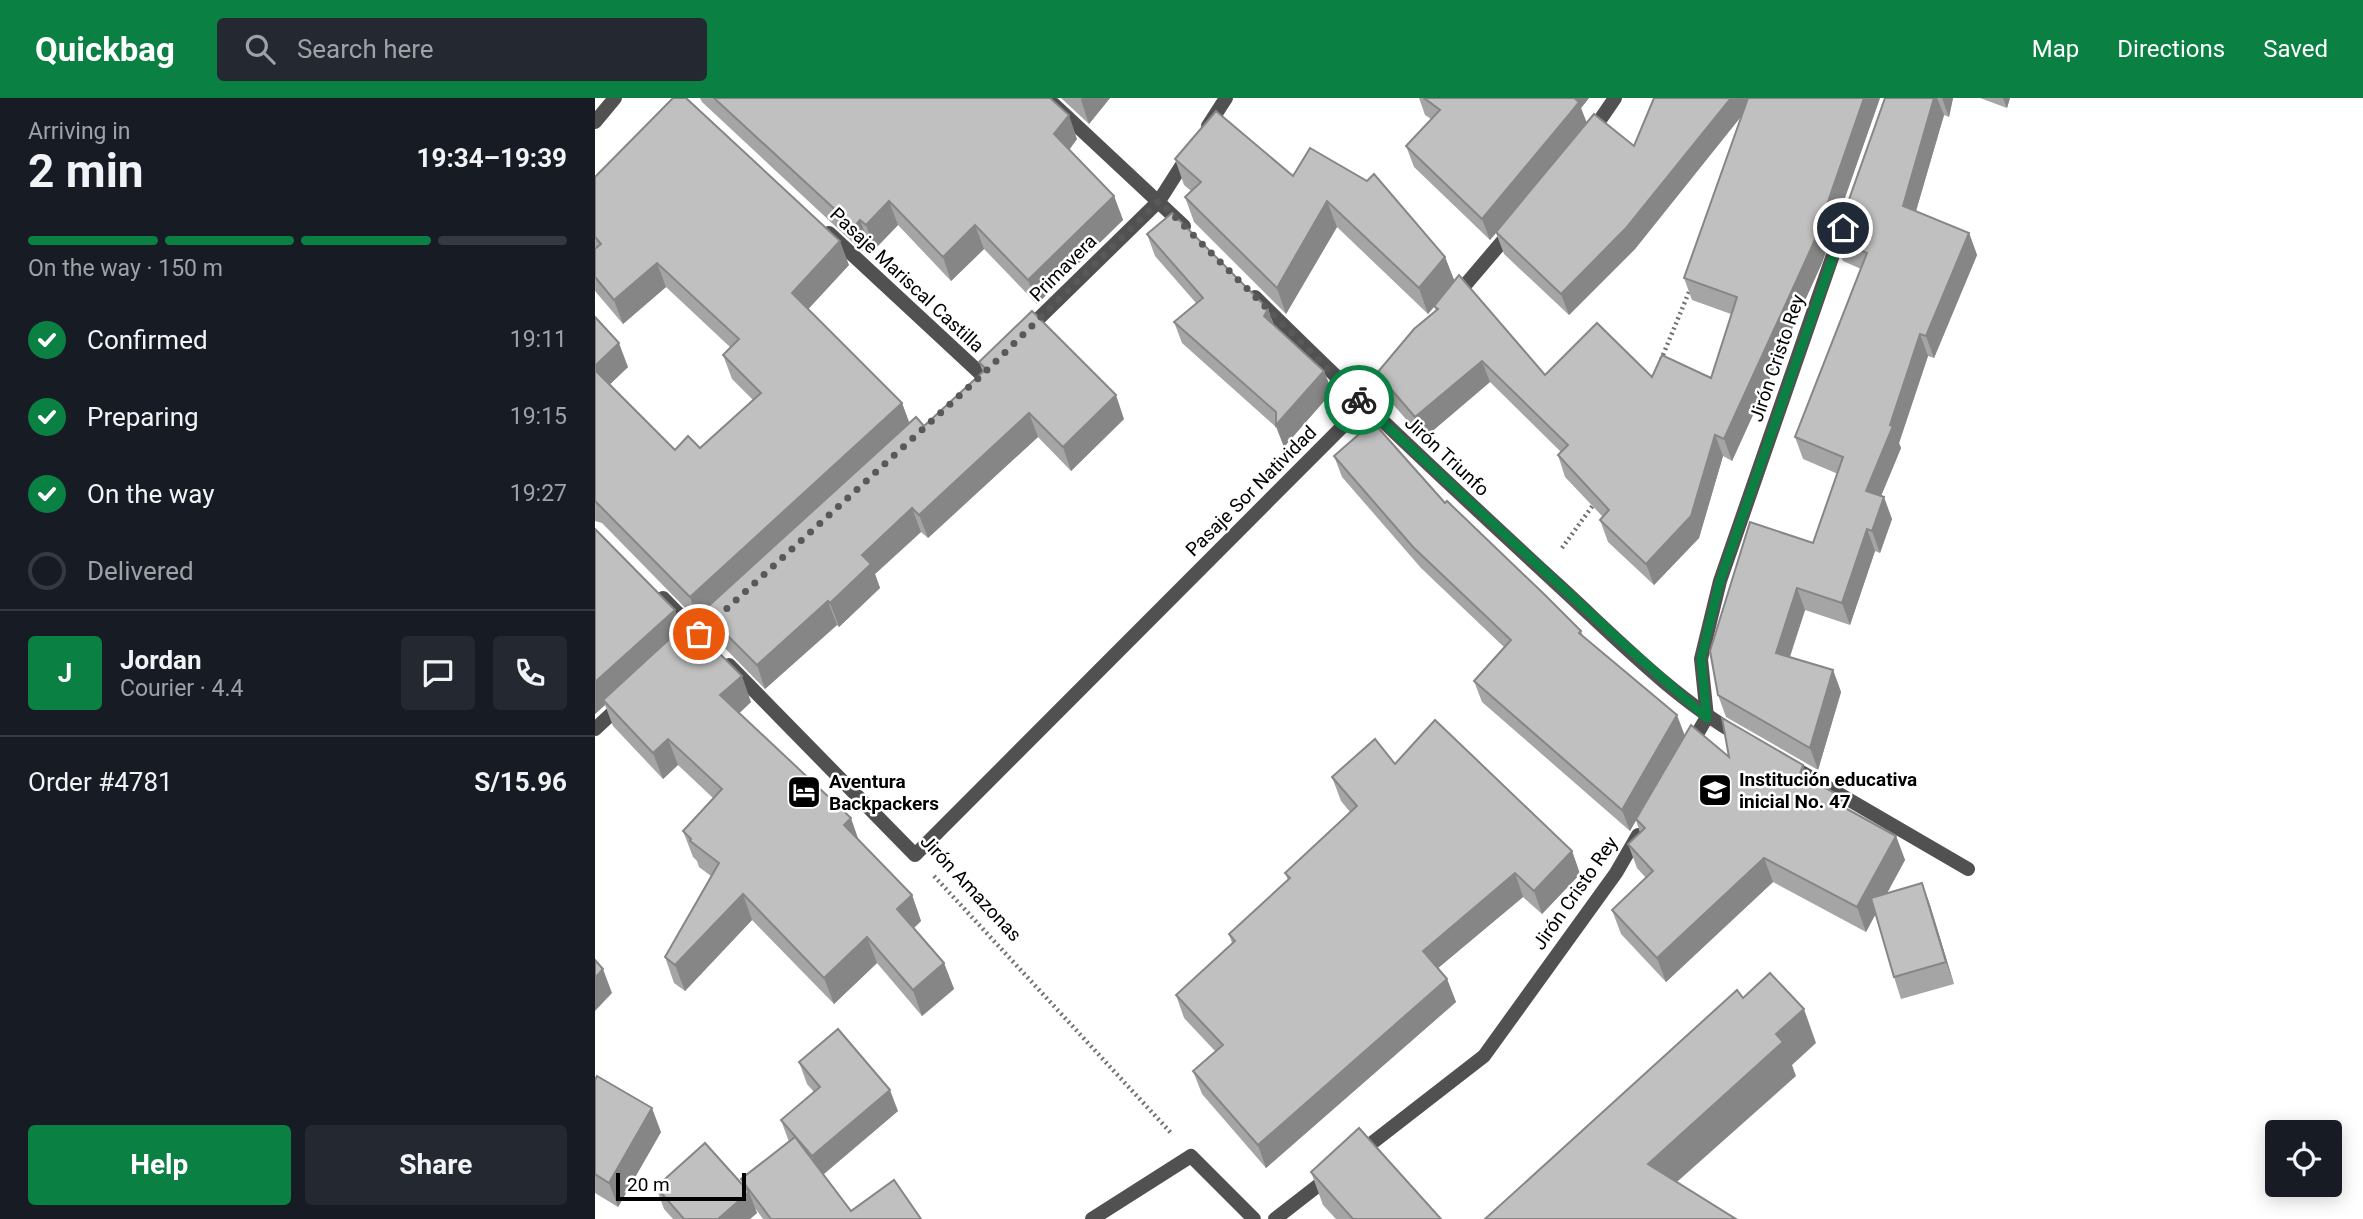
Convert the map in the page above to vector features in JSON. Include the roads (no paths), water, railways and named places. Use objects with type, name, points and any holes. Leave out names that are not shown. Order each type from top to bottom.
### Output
[{"type":"street","points":[[595,122],[615,98]]},
{"type":"street","points":[[1047,98],[1198,240]]},
{"type":"street","name":"Primavera","points":[[1021,336],[1159,201],[1226,98]]},
{"type":"street","points":[[1578,150],[1615,98]]},
{"type":"street","name":"Jirón Cristo Rey","points":[[1707,718],[1701,659],[1720,581],[1847,217]]},
{"type":"street","points":[[1449,304],[1518,223]]},
{"type":"street","name":"Pasaje Mariscal Castilla","points":[[823,227],[982,375]]},
{"type":"street","name":"Jirón Triunfo","points":[[1247,288],[1364,405],[1545,573],[1707,718],[1755,745]]},
{"type":"street","name":"Pasaje Sor Natividad","points":[[915,855],[1364,405],[1398,365]]},
{"type":"street","name":"Jirón Amazonas","points":[[652,587],[915,855]]},
{"type":"street","points":[[595,729],[633,695]]},
{"type":"street","points":[[1679,765],[1707,718]]},
{"type":"street","points":[[1778,759],[1968,869]]},
{"type":"street","name":"Jirón Cristo Rey","points":[[1275,1219],[1484,1056],[1616,873],[1644,825]]},
{"type":"street","points":[[1093,1219],[1191,1156],[1254,1219]]},
{"type":"place","name":"Institución educativa inicial No. 47","points":[[1715,790]]},
{"type":"place","name":"Aventura Backpackers","points":[[804,792]]}]
